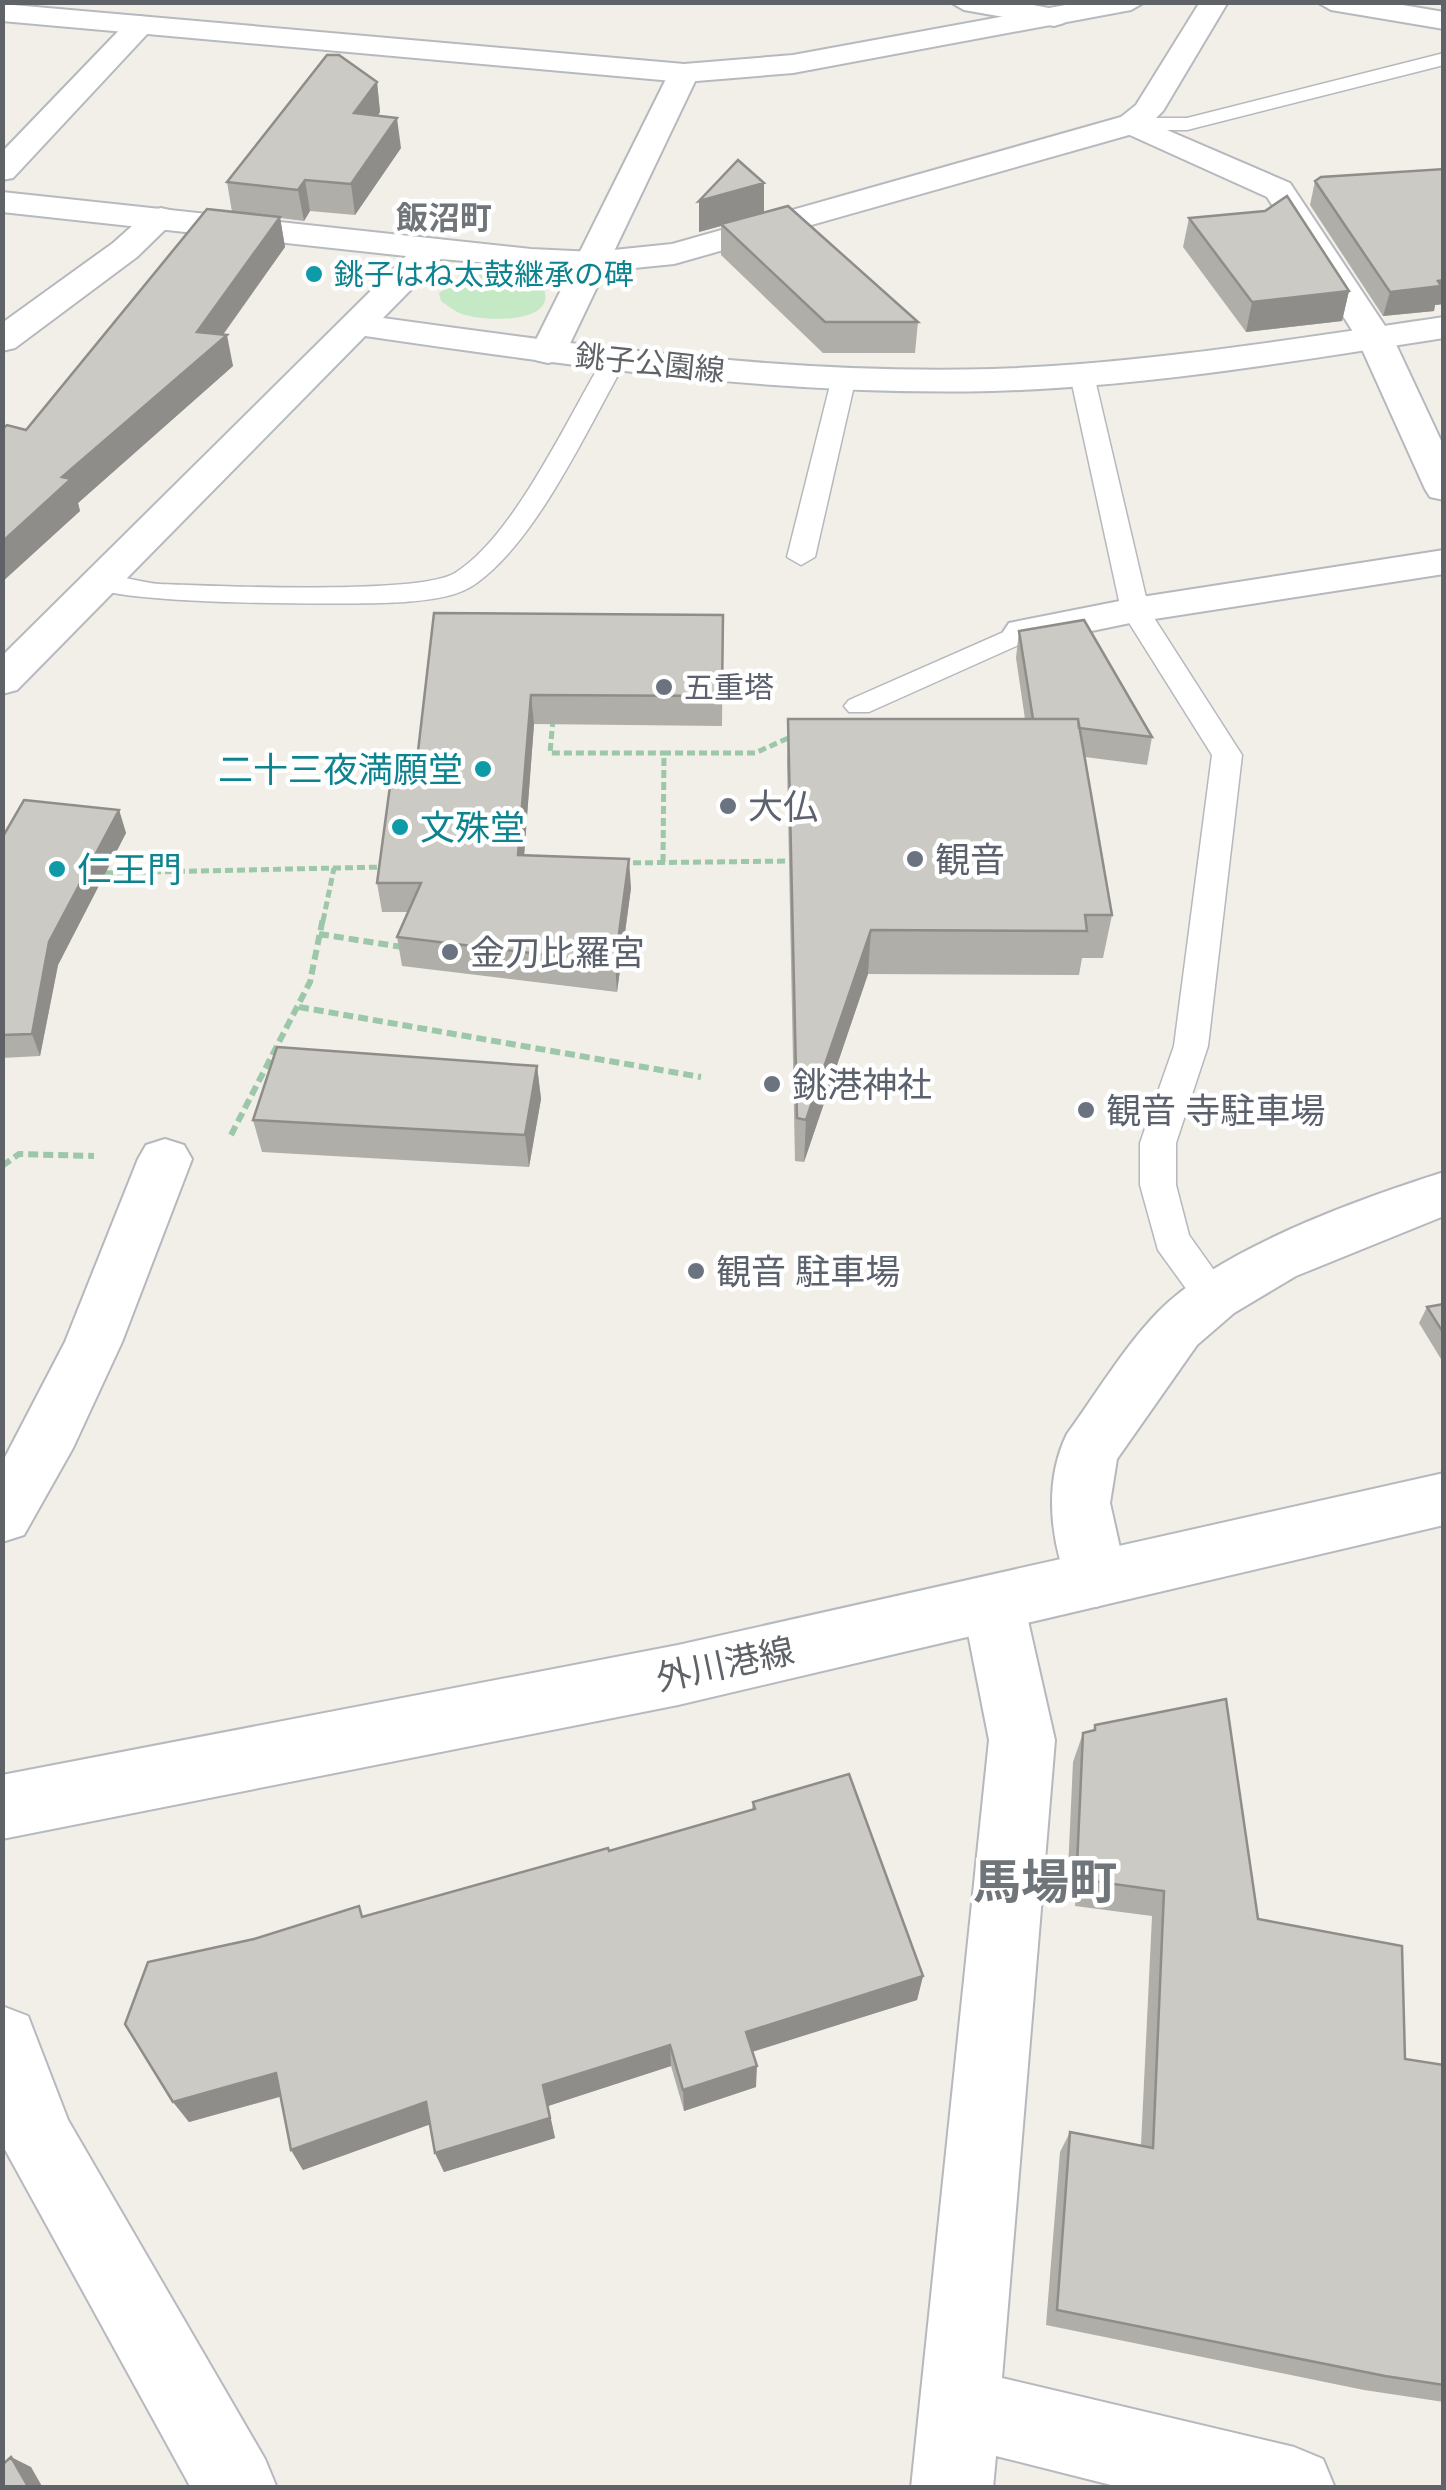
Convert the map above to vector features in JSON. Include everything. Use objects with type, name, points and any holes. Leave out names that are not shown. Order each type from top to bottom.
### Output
[{"type":"street","points":[[964,2],[1054,17]]},
{"type":"street","points":[[2,12],[684,73],[793,64],[1131,2]]},
{"type":"street","points":[[2,202],[594,262],[674,254],[1132,124],[1148,111],[1214,2]]},
{"type":"street","points":[[1331,2],[1444,22]]},
{"type":"street","points":[[2,171],[140,25]]},
{"type":"street","points":[[548,352],[684,73]]},
{"type":"street","points":[[1132,124],[1278,190],[1315,188]]},
{"type":"street","points":[[1278,190],[1374,338],[1444,489]]},
{"type":"street","points":[[2,340],[161,218]]},
{"type":"street","points":[[2,681],[432,248]]},
{"type":"street","name":"銚子公園線","points":[[359,325],[614,361],[844,377],[1082,376],[1444,327]]},
{"type":"street","points":[[1024,632],[1135,610],[1444,562]]},
{"type":"street","points":[[2,1516],[42,1455],[95,1346],[165,1159]]},
{"type":"street","points":[[1096,1580],[1080,1502],[1088,1452],[1177,1329],[1214,1297],[1276,1260],[1444,1194]]},
{"type":"street","name":"外川港線","points":[[2,1807],[678,1675],[1444,1499]]},
{"type":"street","points":[[952,2488],[1022,1740],[994,1603]]},
{"type":"street","points":[[2,2042],[39,2142],[236,2488]]},
{"type":"street","points":[[961,2408],[1294,2488]]},
{"type":"lane","points":[[1132,124],[1187,124],[1444,59]]},
{"type":"lane","points":[[102,584],[156,592],[402,594],[442,588],[465,579],[495,554],[614,361]]},
{"type":"lane","points":[[1082,376],[1135,610],[1227,756],[1191,1046],[1158,1143],[1158,1185],[1171,1240],[1214,1297]]},
{"type":"lane","points":[[800,557],[844,377]]},
{"type":"lane","points":[[859,706],[1024,632]]},
{"type":"path","points":[[554,702],[550,753],[756,753],[859,706]]},
{"type":"path","points":[[663,862],[664,753]]},
{"type":"path","points":[[606,863],[805,862]]},
{"type":"path","points":[[105,873],[394,867]]},
{"type":"path","points":[[2,1166],[19,1154],[165,1159],[230,1138],[310,982],[334,868]]},
{"type":"path","points":[[319,934],[402,946]]},
{"type":"path","points":[[299,1007],[701,1077]]},
{"type":"green space","points":[[477,274],[540,281],[545,295],[542,306],[533,313],[504,319],[462,314],[441,301],[439,293],[461,278]]},
{"type":"building","points":[[327,55],[339,55],[377,82],[354,113],[397,118],[351,184],[305,180],[298,190],[227,182]]},
{"type":"building","points":[[738,160],[764,183],[699,201]]},
{"type":"building","points":[[1444,169],[1444,280],[1438,281],[1441,286],[1390,292],[1315,181],[1321,177]]},
{"type":"building","points":[[1287,196],[1349,291],[1252,302],[1189,218],[1265,211]]},
{"type":"building","points":[[788,206],[918,322],[825,322],[721,224]]},
{"type":"building","points":[[207,209],[280,217],[197,332],[227,335],[62,477],[71,479],[2,542],[2,429],[7,425],[26,430]]},
{"type":"building","points":[[434,613],[723,615],[722,696],[531,695],[518,855],[629,859],[615,963],[397,937],[421,883],[377,883],[390,786],[414,786]]},
{"type":"building","points":[[1084,620],[1152,737],[1079,728],[1078,719],[1033,719],[1019,631]]},
{"type":"building","points":[[788,719],[1078,719],[1112,915],[1085,915],[1087,931],[871,930],[806,1120],[797,1118]]},
{"type":"building","points":[[24,800],[119,810],[49,942],[32,1034],[2,1035],[2,838]]},
{"type":"building","points":[[277,1047],[537,1066],[525,1135],[253,1120]]},
{"type":"building","points":[[1444,1304],[1444,1334],[1427,1307]]},
{"type":"building","points":[[1226,1699],[1258,1919],[1402,1946],[1405,2059],[1444,2065],[1444,2385],[1057,2310],[1070,2132],[1153,2148],[1164,1891],[1085,1880],[1086,1868],[1077,1866],[1083,1733],[1095,1730],[1095,1725]]},
{"type":"building","points":[[849,1774],[923,1976],[746,2032],[757,2066],[683,2090],[670,2045],[543,2085],[550,2118],[435,2153],[426,2102],[291,2150],[276,2073],[173,2102],[125,2024],[148,1962],[254,1939],[359,1906],[362,1917],[608,1848],[609,1851],[755,1809],[753,1802]]},
{"type":"building","points":[[11,2457],[29,2488],[2,2488],[2,2465]]},
{"type":"place","name":"銚子はね太鼓継承の碑","points":[[314,274]]},
{"type":"place","name":"五重塔","points":[[664,687]]},
{"type":"place","name":"二十三夜満願堂","points":[[483,769]]},
{"type":"place","name":"大仏","points":[[728,806]]},
{"type":"place","name":"文殊堂","points":[[400,827]]},
{"type":"place","name":"観音","points":[[915,859]]},
{"type":"place","name":"仁王門","points":[[57,869]]},
{"type":"place","name":"金刀比羅宮","points":[[450,952]]},
{"type":"place","name":"銚港神社","points":[[772,1084]]},
{"type":"place","name":"観音 寺駐車場","points":[[1086,1110]]},
{"type":"place","name":"観音 駐車場","points":[[696,1271]]},
{"type":"district","name":"飯沼町","points":[[444,217]]},
{"type":"district","name":"馬場町","points":[[1045,1882]]}]
